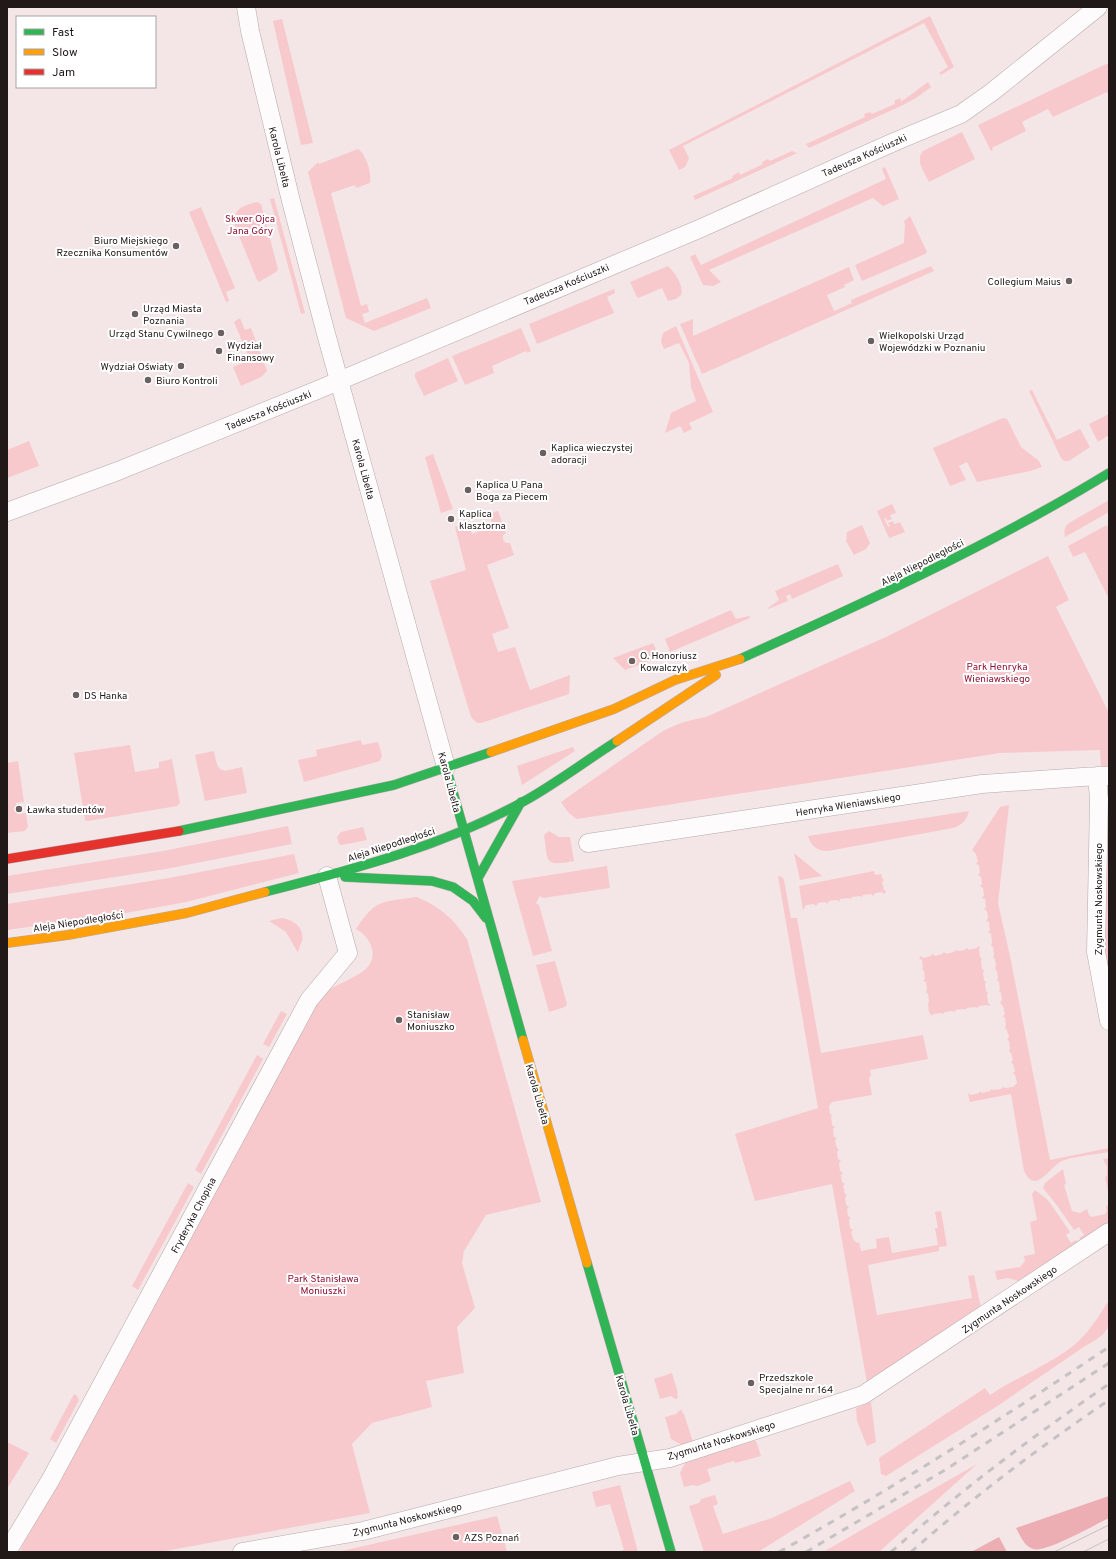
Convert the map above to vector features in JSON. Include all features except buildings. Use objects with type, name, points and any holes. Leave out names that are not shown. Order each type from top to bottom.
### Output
[{"type":"street","name":"Karola Libelta","points":[[246,7],[250,31],[291,201],[463,831],[478,878],[488,920],[672,1552]]},
{"type":"street","name":"Tadeusza Kościuszki","points":[[7,512],[118,471],[339,380],[699,229],[894,142],[961,114],[992,92],[1098,7]]},
{"type":"street","name":"Aleja Niepodległości","points":[[7,860],[175,832],[399,784],[614,709],[675,680],[739,660],[866,602],[940,566],[1068,498],[1109,474]]},
{"type":"street","name":"Aleja Niepodległości","points":[[7,943],[68,935],[186,913],[327,876],[407,852],[463,831],[521,802],[560,778],[739,660]]},
{"type":"street","name":"Henryka Wieniawskiego","points":[[588,843],[982,784],[1103,776]]},
{"type":"street","name":"Zygmunta Noskowskiego","points":[[1103,776],[1099,799],[1096,952],[1109,1021]]},
{"type":"street","points":[[478,878],[521,802]]},
{"type":"street","points":[[327,876],[432,881],[453,888],[473,901],[488,920]]},
{"type":"street","name":"Fryderyka Chopina","points":[[7,1552],[51,1479],[309,1000],[348,952],[327,876]]},
{"type":"street","name":"Zygmunta Noskowskiego","points":[[242,1552],[363,1531],[610,1468],[675,1456],[863,1395],[1109,1232]]},
{"type":"green space","points":[[930,16],[954,67],[941,75],[939,73],[948,67],[924,23],[683,146],[689,158],[685,167],[679,170],[669,150]]},
{"type":"green space","points":[[282,19],[313,143],[301,145],[273,21]]},
{"type":"green space","points":[[1106,64],[1109,64],[1109,95],[1107,92],[1053,117],[1048,109],[1022,122],[1026,131],[992,148],[993,150],[991,151],[978,125]]},
{"type":"green space","points":[[928,82],[931,87],[903,105],[809,148],[806,144],[865,117],[864,114],[870,112],[872,114],[895,104],[894,101],[900,98],[901,101],[905,99]]},
{"type":"green space","points":[[962,132],[975,159],[929,182],[920,162],[923,151]]},
{"type":"green space","points":[[358,149],[364,155],[368,164],[370,183],[356,188],[355,185],[331,193],[361,306],[367,304],[369,312],[362,314],[365,323],[427,298],[431,308],[374,331],[346,318],[308,172],[318,162],[319,164]]},
{"type":"green space","points":[[792,151],[797,153],[695,200],[693,196],[733,178],[732,176],[739,172],[740,175],[763,164],[762,162],[768,159],[770,161]]},
{"type":"green space","points":[[885,167],[899,199],[883,206],[873,198],[709,270],[721,282],[713,286],[703,285],[690,257],[695,254],[701,265],[886,179],[882,169]]},
{"type":"green space","points":[[274,198],[305,313],[301,314],[270,199]]},
{"type":"green space","name":"Skwer Ojca Jana Góry","points":[[257,202],[261,204],[278,269],[276,272],[259,282],[235,226],[235,215],[237,212],[247,205]]},
{"type":"green space","points":[[201,207],[235,288],[226,292],[229,301],[226,302],[189,212]]},
{"type":"green space","points":[[910,216],[927,252],[862,281],[855,265],[904,243],[904,221]]},
{"type":"green space","points":[[668,266],[680,283],[682,291],[681,295],[676,299],[668,301],[662,288],[638,298],[630,282]]},
{"type":"green space","points":[[931,266],[934,271],[702,374],[680,324],[693,319],[693,336],[849,267],[854,280],[844,285],[845,287],[827,295],[834,311],[852,303],[851,300]]},
{"type":"green space","points":[[614,289],[615,293],[607,297],[614,313],[537,344],[529,324]]},
{"type":"green space","points":[[240,318],[245,330],[251,328],[267,371],[261,377],[241,386],[233,367],[250,360],[234,322]]},
{"type":"green space","points":[[676,326],[713,412],[689,423],[692,429],[684,433],[680,426],[665,433],[671,413],[696,401],[691,387],[689,363],[679,343],[664,349],[661,342],[663,333]]},
{"type":"green space","points":[[521,328],[531,351],[527,353],[526,351],[492,366],[494,373],[465,385],[452,356]]},
{"type":"green space","points":[[448,358],[458,381],[424,396],[415,377],[415,373]]},
{"type":"green space","points":[[1032,390],[1057,440],[1080,429],[1090,447],[1069,461],[1064,461],[1061,458],[1029,391]]},
{"type":"green space","points":[[1109,414],[1109,435],[1098,442],[1089,424]]},
{"type":"green space","points":[[1003,418],[1007,419],[1021,447],[1039,461],[1042,467],[977,482],[967,462],[959,466],[966,480],[950,486],[933,448]]},
{"type":"green space","points":[[29,441],[39,466],[7,478],[7,450]]},
{"type":"green space","points":[[433,454],[453,509],[441,513],[425,457]]},
{"type":"green space","points":[[1109,500],[1109,512],[1065,537],[1065,529],[1069,523]]},
{"type":"green space","points":[[892,504],[896,513],[890,515],[892,519],[887,521],[886,518],[884,518],[888,527],[890,526],[888,523],[893,521],[894,524],[900,522],[905,532],[889,538],[877,511]]},
{"type":"green space","points":[[498,511],[506,533],[503,535],[503,540],[506,543],[510,543],[514,555],[487,565],[509,628],[492,634],[498,652],[515,647],[530,690],[570,675],[569,694],[481,723],[477,723],[471,717],[430,581],[466,570],[455,527],[468,522],[472,534],[493,526],[489,514]]},
{"type":"green space","points":[[862,525],[870,543],[866,549],[854,555],[846,541],[847,532]]},
{"type":"green space","points":[[1107,525],[1109,530],[1109,599],[1085,552],[1073,557],[1068,546]]},
{"type":"green space","name":"Park Henryka Wieniawskiego","points":[[1048,556],[1069,600],[1056,607],[1109,713],[1109,766],[1101,766],[1100,750],[1000,753],[577,819],[568,812],[561,802],[660,733],[671,727],[706,717],[886,637]]},
{"type":"green space","points":[[838,564],[843,576],[792,599],[790,594],[786,596],[788,601],[768,609],[779,600],[775,591]]},
{"type":"green space","points":[[731,610],[736,619],[749,616],[750,618],[670,652],[665,639]]},
{"type":"green space","points":[[653,643],[659,657],[625,670],[613,658]]},
{"type":"green space","points":[[361,740],[362,745],[378,742],[382,755],[380,761],[304,782],[298,760],[317,756],[316,750]]},
{"type":"green space","points":[[130,745],[135,772],[159,768],[159,762],[172,759],[180,803],[177,806],[88,821],[85,820],[74,753]]},
{"type":"green space","points":[[573,747],[575,751],[522,785],[517,766]]},
{"type":"green space","points":[[214,751],[217,764],[222,770],[242,767],[247,793],[205,801],[195,755]]},
{"type":"green space","points":[[18,761],[24,802],[16,803],[18,814],[26,813],[28,827],[25,831],[7,833],[7,763]]},
{"type":"green space","points":[[1009,805],[998,903],[1011,961],[1050,1160],[1109,1148],[1109,1152],[1064,1160],[1036,1181],[1030,1179],[1024,1171],[1011,1094],[970,1102],[968,1093],[971,1095],[979,1093],[980,1091],[982,1093],[990,1091],[991,1089],[1013,1087],[1017,1083],[1013,1073],[1015,1071],[1011,1062],[1013,1060],[1009,1051],[1009,1041],[1007,1040],[1009,1037],[1005,1028],[1005,1018],[1003,1016],[1005,1014],[1003,1006],[1000,1003],[1002,1000],[1001,993],[999,991],[999,982],[997,980],[997,971],[995,969],[995,959],[993,958],[993,947],[991,946],[991,934],[988,932],[990,930],[989,922],[986,921],[988,918],[987,911],[984,909],[986,907],[985,899],[982,898],[984,895],[983,888],[980,886],[982,884],[981,877],[978,875],[980,873],[979,865],[976,864],[978,861],[976,854],[972,850],[1000,807]]},
{"type":"green space","points":[[1104,808],[1109,808],[1109,987],[1102,954]]},
{"type":"green space","points":[[969,811],[963,822],[959,826],[953,828],[828,851],[815,848],[808,836]]},
{"type":"green space","points":[[288,826],[292,844],[166,869],[7,894],[7,876],[163,851]]},
{"type":"green space","points":[[363,827],[367,840],[342,845],[339,844],[337,837],[341,832]]},
{"type":"green space","points":[[549,831],[559,837],[570,837],[574,861],[552,863],[549,860],[547,857],[544,835]]},
{"type":"green space","points":[[794,853],[822,876],[800,880]]},
{"type":"green space","points":[[294,854],[299,873],[186,902],[115,915],[7,930],[7,904],[169,878]]},
{"type":"green space","points":[[607,866],[610,888],[543,898],[540,896],[536,903],[539,905],[552,951],[533,956],[512,881]]},
{"type":"green space","points":[[874,871],[875,875],[881,874],[884,880],[882,882],[886,892],[884,894],[882,892],[875,893],[873,896],[871,894],[863,895],[862,897],[852,897],[850,899],[840,899],[839,902],[837,900],[829,901],[827,904],[825,902],[818,903],[816,906],[814,904],[806,905],[803,910],[799,886]]},
{"type":"green space","points":[[778,876],[782,877],[784,880],[791,918],[797,918],[821,1053],[923,1035],[928,1059],[870,1070],[871,1075],[869,1078],[872,1095],[832,1102],[829,1106],[830,1114],[832,1115],[832,1125],[835,1127],[833,1129],[834,1137],[837,1138],[835,1140],[839,1150],[837,1152],[838,1159],[841,1161],[839,1163],[840,1171],[843,1173],[841,1175],[842,1182],[845,1184],[843,1186],[845,1194],[847,1195],[845,1198],[846,1205],[849,1207],[847,1209],[848,1216],[851,1218],[849,1220],[850,1228],[853,1230],[851,1232],[853,1239],[857,1243],[859,1242],[861,1251],[877,1248],[876,1239],[889,1237],[892,1253],[938,1245],[935,1228],[938,1228],[935,1212],[941,1211],[947,1246],[939,1247],[939,1251],[868,1265],[877,1315],[972,1298],[968,1276],[974,1275],[981,1308],[867,1383],[832,1184],[755,1201],[735,1134],[818,1108]]},
{"type":"green space","name":"Park Stanisława Moniuszki","points":[[417,897],[433,905],[451,919],[467,939],[541,1202],[486,1215],[464,1251],[462,1263],[475,1308],[457,1327],[464,1373],[426,1381],[432,1407],[372,1423],[352,1444],[370,1513],[160,1552],[24,1552],[20,1550],[315,1004],[328,990],[354,977],[368,967],[371,961],[372,949],[367,938],[356,929],[369,912],[381,903]]},
{"type":"green space","points":[[281,918],[293,922],[302,932],[302,941],[298,953],[286,932],[269,921]]},
{"type":"green space","points":[[978,946],[980,947],[980,957],[982,959],[982,969],[984,970],[983,973],[984,980],[986,982],[986,991],[988,993],[988,1003],[990,1004],[989,1006],[967,1008],[966,1010],[964,1009],[956,1010],[954,1012],[945,1012],[943,1014],[933,1014],[932,1016],[929,1012],[926,982],[923,981],[925,979],[924,971],[922,969],[922,960],[919,958],[921,956],[923,958],[931,956],[932,954],[935,956],[944,952],[946,954],[954,952],[955,950],[961,951],[967,948],[969,950],[977,948]]},
{"type":"green space","points":[[555,961],[567,1004],[565,1007],[549,1012],[536,965]]},
{"type":"green space","points":[[281,1011],[287,1014],[269,1047],[263,1044]]},
{"type":"green space","points":[[257,1055],[263,1059],[201,1174],[195,1170]]},
{"type":"green space","points":[[1109,1158],[1109,1195],[1105,1177],[1107,1176],[1107,1167],[1103,1159]]},
{"type":"green space","points":[[1063,1169],[1066,1184],[1064,1185],[1072,1211],[1080,1213],[1087,1209],[1089,1215],[1092,1217],[1105,1214],[1107,1211],[1106,1206],[1109,1205],[1109,1222],[1082,1241],[1079,1238],[1084,1235],[1079,1227],[1074,1230],[1043,1188],[1045,1183]]},
{"type":"green space","points":[[188,1183],[194,1187],[138,1290],[132,1286]]},
{"type":"green space","points":[[1035,1190],[1048,1200],[1070,1232],[1066,1235],[1071,1243],[1076,1240],[1078,1243],[1021,1282],[1008,1278],[997,1280],[995,1271],[1020,1267],[1025,1261],[1024,1256],[1035,1254],[1030,1222],[1037,1220],[1032,1194]]},
{"type":"green space","points":[[1109,1300],[1109,1323],[1100,1337],[999,1405],[886,1476],[881,1474],[879,1458],[985,1388],[990,1395],[1053,1360],[1073,1346],[1088,1330]]},
{"type":"green space","points":[[672,1373],[678,1398],[675,1399],[671,1396],[660,1399],[654,1379]]},
{"type":"green space","points":[[74,1394],[79,1400],[56,1443],[50,1439]]},
{"type":"green space","points":[[871,1402],[876,1442],[867,1446],[857,1421],[856,1408]]},
{"type":"green space","points":[[682,1410],[693,1442],[682,1445],[671,1439],[665,1417],[676,1414]]},
{"type":"green space","points":[[756,1441],[761,1456],[735,1463],[734,1461],[707,1469],[711,1481],[697,1486],[693,1485],[684,1487],[680,1473],[686,1461]]},
{"type":"green space","points":[[7,1442],[29,1453],[7,1489]]},
{"type":"green space","points":[[977,1464],[879,1552],[823,1552]]},
{"type":"green space","points":[[850,1481],[855,1491],[758,1552],[704,1552],[689,1506],[699,1503],[701,1499],[715,1495],[718,1504],[713,1506],[723,1534],[772,1518]]},
{"type":"green space","points":[[620,1485],[638,1552],[622,1552],[622,1550],[624,1550],[610,1504],[596,1507],[592,1492]]},
{"type":"green space","name":"AZS Poznań","points":[[497,1516],[507,1552],[337,1552]]},
{"type":"shaded area","points":[[1109,1496],[1109,1518],[1070,1538],[1048,1547],[1039,1549],[1030,1548],[1016,1528]]},
{"type":"shaded area","points":[[999,1537],[1007,1552],[971,1552]]},
{"type":"tram line","points":[[1054,1552],[1109,1525]]},
{"type":"tram line","points":[[1083,1552],[1109,1539]]},
{"type":"railway","points":[[779,1552],[863,1504],[946,1453],[1109,1347]]},
{"type":"railway","points":[[806,1552],[945,1470],[1109,1363]]},
{"type":"railway","points":[[891,1552],[943,1507],[997,1465],[1109,1384]]},
{"type":"railway","points":[[911,1552],[1007,1473],[1109,1400]]},
{"type":"traffic: fast","points":[[740,659],[928,572],[1019,524],[1109,473]]},
{"type":"traffic: fast","points":[[265,892],[366,865],[433,843],[465,830],[528,799],[617,741]]},
{"type":"traffic: fast","points":[[179,831],[394,785],[491,752]]},
{"type":"traffic: fast","points":[[446,767],[523,1040]]},
{"type":"traffic: fast","points":[[478,878],[521,802]]},
{"type":"traffic: fast","points":[[345,877],[432,881],[453,887],[473,901],[486,918]]},
{"type":"traffic: fast","points":[[587,1263],[671,1552]]},
{"type":"traffic: slow","points":[[491,752],[614,709],[675,680],[740,659]]},
{"type":"traffic: slow","points":[[617,741],[716,675]]},
{"type":"traffic: slow","points":[[7,943],[68,935],[187,913],[265,892]]},
{"type":"traffic: slow","points":[[523,1040],[587,1263]]},
{"type":"traffic: jam","points":[[7,859],[179,831]]},
{"type":"place","name":"Biuro Miejskiego Rzecznika Konsumentów","points":[[176,246]]},
{"type":"place","name":"Collegium Maius","points":[[1069,281]]},
{"type":"place","name":"Urząd Miasta Poznania","points":[[135,314]]},
{"type":"place","name":"Urząd Stanu Cywilnego","points":[[221,333]]},
{"type":"place","name":"Wielkopolski Urząd Wojewódzki w Poznaniu","points":[[871,341]]},
{"type":"place","name":"Wydział Finansowy","points":[[219,351]]},
{"type":"place","name":"Wydział Oświaty","points":[[181,366]]},
{"type":"place","name":"Biuro Kontroli","points":[[148,380]]},
{"type":"place","name":"Kaplica wieczystej adoracji","points":[[543,453]]},
{"type":"place","name":"Kaplica U Pana Boga za Piecem","points":[[468,490]]},
{"type":"place","name":"Kaplica klasztorna","points":[[451,519]]},
{"type":"place","name":"O. Honoriusz Kowalczyk","points":[[632,661]]},
{"type":"place","name":"DS Hanka","points":[[76,695]]},
{"type":"place","name":"Ławka studentów","points":[[19,809]]},
{"type":"place","name":"Stanisław Moniuszko","points":[[399,1020]]},
{"type":"place","name":"Przedszkole Specjalne nr 164","points":[[751,1383]]},
{"type":"place","name":"AZS Poznań","points":[[456,1537]]}]
